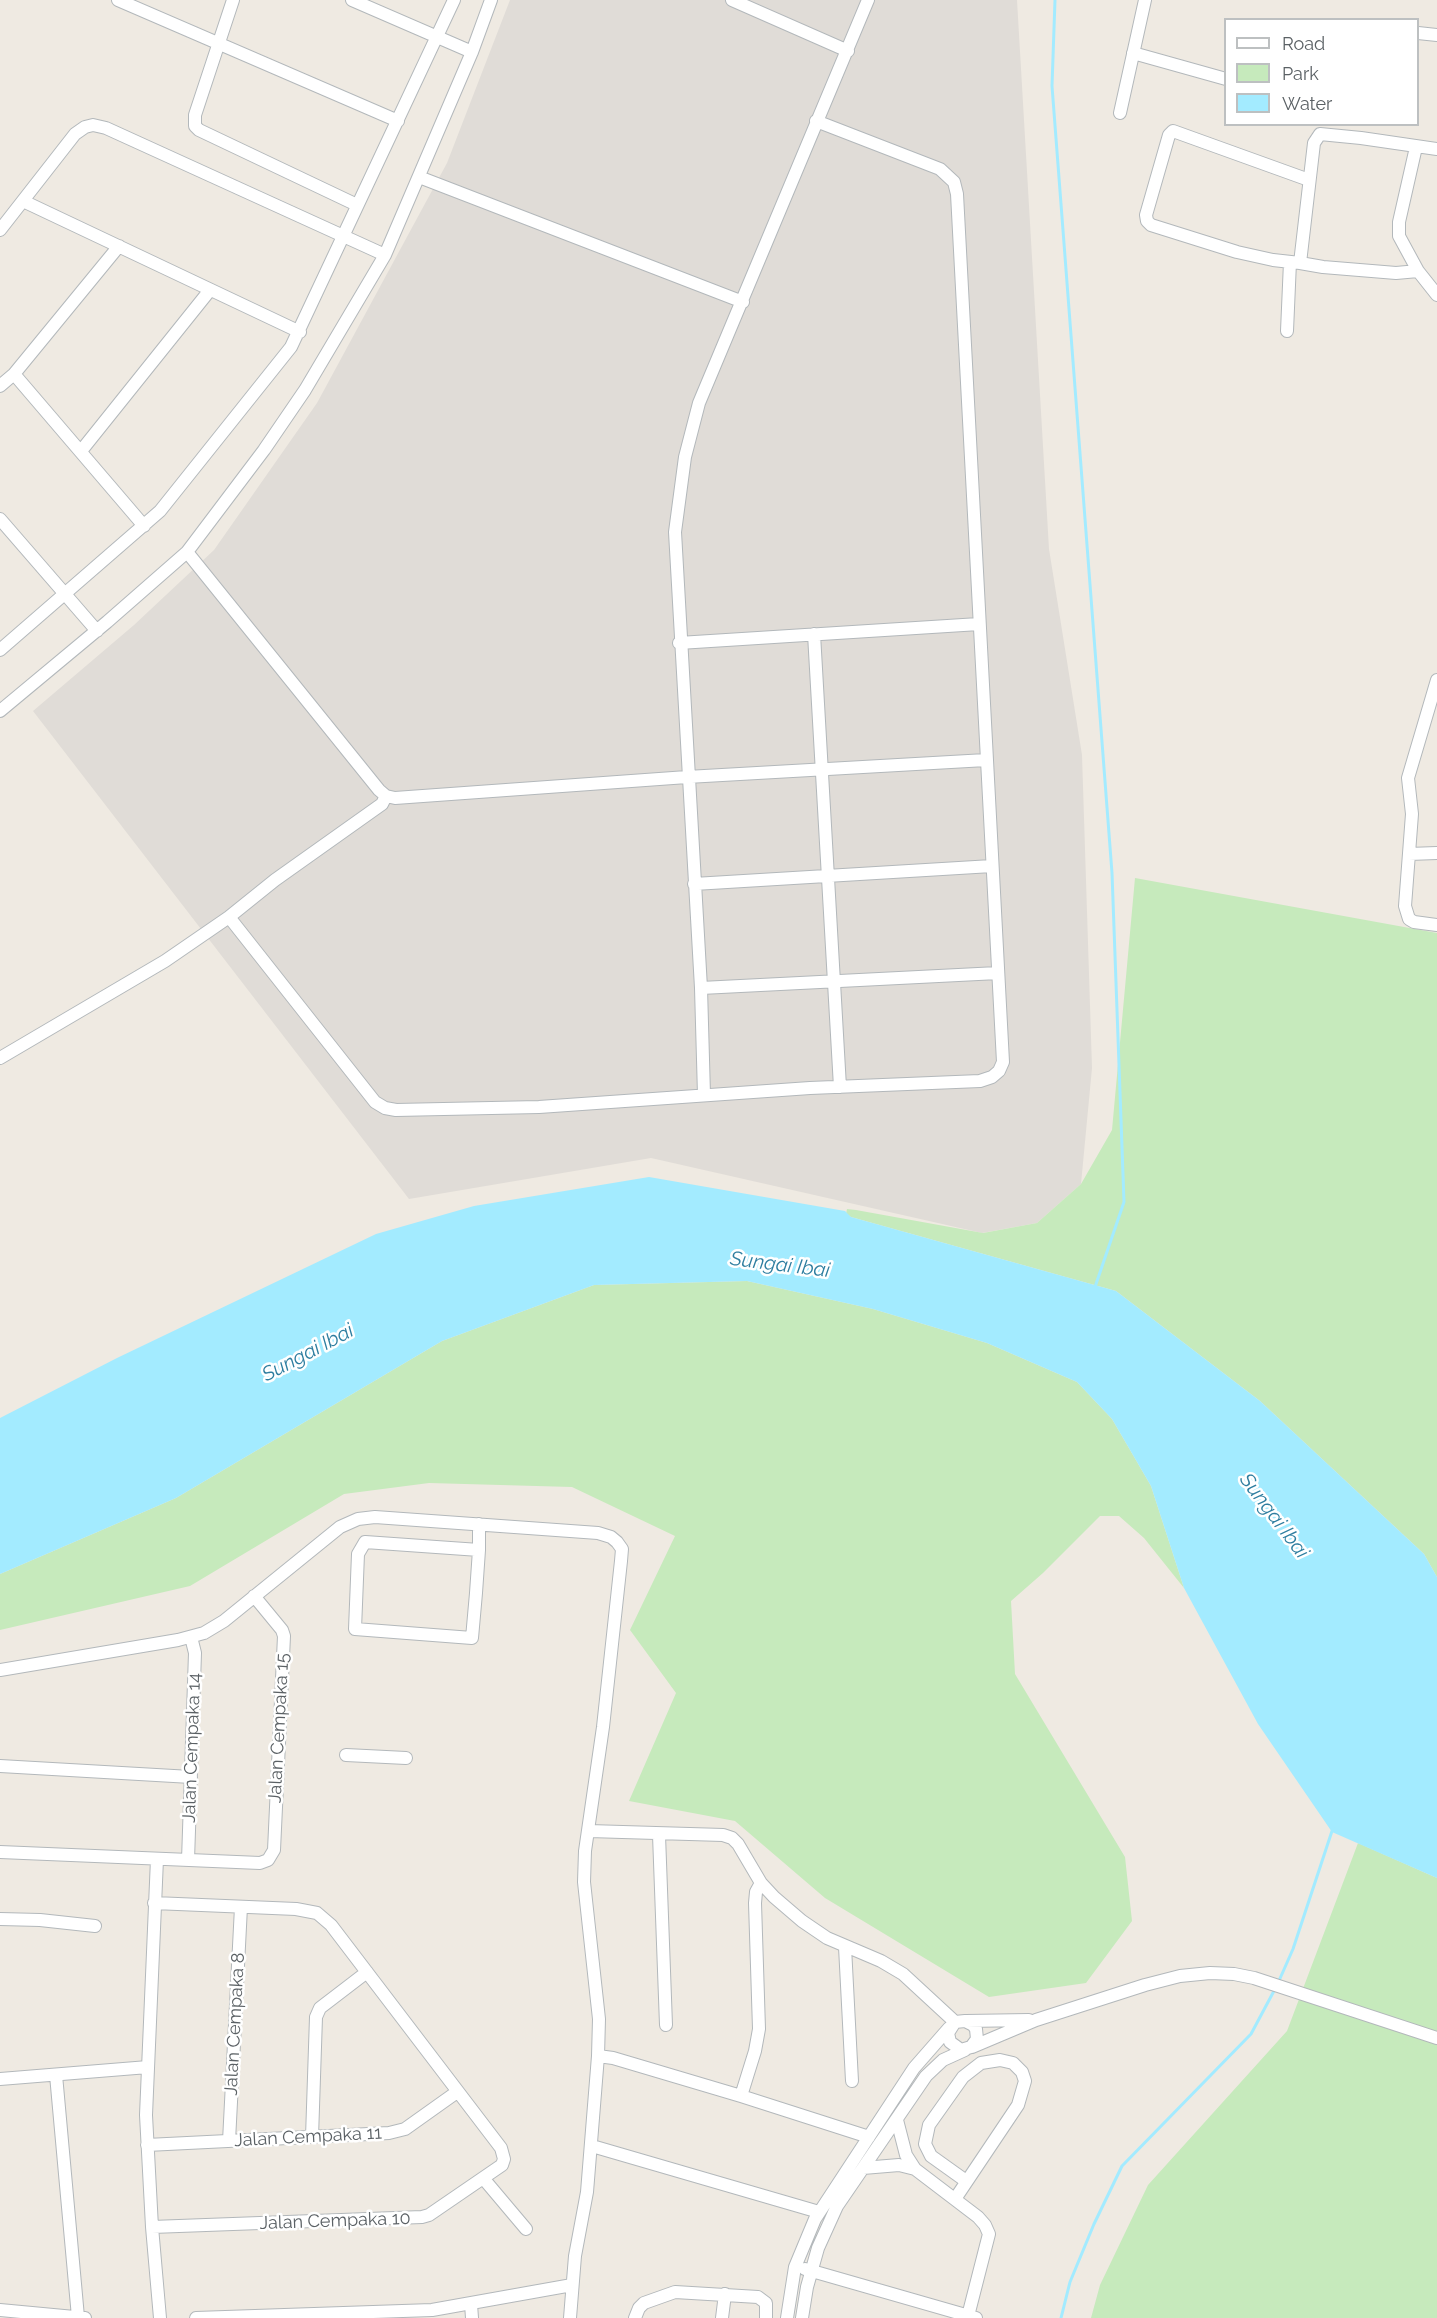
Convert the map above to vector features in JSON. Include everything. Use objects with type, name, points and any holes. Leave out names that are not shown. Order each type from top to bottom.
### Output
[{"type":"street","points":[[118,0],[398,122]]},
{"type":"street","points":[[233,0],[195,115],[195,126],[357,206]]},
{"type":"street","points":[[352,0],[472,52]]},
{"type":"street","points":[[0,650],[160,511],[291,347],[454,0]]},
{"type":"street","points":[[0,711],[97,631],[187,552],[264,450],[305,390],[385,255],[472,52],[491,0]]},
{"type":"street","points":[[732,0],[848,51]]},
{"type":"street","points":[[704,1095],[680,643],[676,512],[692,426],[705,390],[868,0]]},
{"type":"street","points":[[1120,113],[1145,0]]},
{"type":"street","points":[[1419,33],[1437,35]]},
{"type":"street","points":[[1133,53],[1224,78]]},
{"type":"street","points":[[229,917],[375,1102],[385,1108],[396,1110],[539,1107],[704,1095],[980,1081],[992,1077],[999,1071],[1003,1062],[957,194],[954,182],[940,169],[816,122]]},
{"type":"street","points":[[0,230],[75,134],[93,125],[106,128],[348,228],[385,255]]},
{"type":"street","points":[[1309,180],[1173,131],[1169,135],[1146,221],[1151,225],[1238,252],[1323,267],[1396,273],[1418,271]]},
{"type":"street","points":[[1287,331],[1295,262],[1314,143],[1320,134],[1437,149]]},
{"type":"street","points":[[1416,147],[1399,222],[1399,236],[1418,271],[1436,293]]},
{"type":"street","points":[[419,177],[743,302]]},
{"type":"street","points":[[23,201],[300,332]]},
{"type":"street","points":[[0,386],[14,374],[119,246]]},
{"type":"street","points":[[81,451],[210,290]]},
{"type":"street","points":[[14,374],[144,526]]},
{"type":"street","points":[[0,519],[97,631]]},
{"type":"street","points":[[187,552],[386,796],[395,798],[687,777],[986,760]]},
{"type":"street","points":[[680,643],[979,624]]},
{"type":"street","points":[[814,634],[840,1087]]},
{"type":"street","points":[[1437,680],[1408,778],[1412,814],[1406,913],[1414,922],[1437,926]]},
{"type":"street","points":[[0,1058],[165,961],[229,917],[275,880],[382,804],[386,796]]},
{"type":"street","points":[[1409,854],[1437,853]]},
{"type":"street","points":[[694,884],[992,866]]},
{"type":"street","points":[[700,988],[998,973]]},
{"type":"street","points":[[0,1670],[204,1633],[224,1620],[344,1525],[358,1519],[375,1517],[598,1533],[611,1537],[622,1549],[603,1727],[585,1851],[584,1882],[598,2010],[598,2056],[592,2146],[587,2192],[575,2256],[570,2318]]},
{"type":"street","points":[[479,1524],[479,1550],[472,1638],[354,1629],[358,1554],[365,1542],[479,1550]]},
{"type":"street","name":"Jalan Cempaka 15","points":[[188,1860],[260,1863],[268,1860],[274,1850],[284,1636],[282,1630],[254,1596]]},
{"type":"street","name":"Jalan Cempaka 14","points":[[188,1860],[195,1653],[191,1637]]},
{"type":"street","points":[[346,1755],[406,1758]]},
{"type":"street","points":[[0,1766],[191,1777]]},
{"type":"street","points":[[589,1831],[659,1835],[723,1835],[732,1838],[761,1883],[774,1898],[802,1921],[827,1938],[882,1962],[903,1974],[957,2022],[976,2029],[976,2039],[968,2048],[957,2048],[950,2042],[948,2033],[957,2022]]},
{"type":"street","points":[[659,1835],[666,2025]]},
{"type":"street","points":[[0,1852],[157,1864],[188,1860]]},
{"type":"street","points":[[157,1864],[147,2145],[160,2318]]},
{"type":"street","points":[[741,2096],[759,2028],[755,1903],[756,1892],[761,1883]]},
{"type":"street","points":[[154,1903],[296,1909],[317,1913],[331,1925],[457,2092]]},
{"type":"street","name":"Jalan Cempaka 8","points":[[229,2141],[241,1907]]},
{"type":"street","points":[[0,1920],[40,1920],[95,1926]]},
{"type":"street","points":[[845,1947],[852,2081]]},
{"type":"street","points":[[312,2138],[316,2018],[320,2008],[367,1972]]},
{"type":"street","points":[[802,2318],[811,2271],[826,2227],[863,2168],[934,2068],[948,2057],[968,2048],[1036,2020],[1145,1985],[1180,1976],[1210,1973],[1254,1978],[1437,2038]]},
{"type":"street","points":[[787,2318],[795,2267],[819,2212],[914,2068],[957,2022],[1036,2020]]},
{"type":"street","points":[[598,2056],[613,2058],[741,2096],[869,2137]]},
{"type":"street","points":[[955,2199],[1023,2094],[1025,2081],[1022,2072],[1013,2063],[1000,2060],[981,2063],[963,2077],[929,2125],[925,2144],[931,2156],[966,2181]]},
{"type":"street","points":[[0,2079],[148,2067]]},
{"type":"street","points":[[0,2310],[82,2317],[56,2075]]},
{"type":"street","name":"Jalan Cempaka 11","points":[[147,2145],[397,2132],[405,2129],[457,2092]]},
{"type":"street","name":"Jalan Cempaka 10","points":[[152,2227],[429,2215],[502,2165],[504,2159],[501,2148],[457,2092]]},
{"type":"street","points":[[795,2267],[972,2317],[988,2234],[985,2225],[978,2217],[915,2169],[906,2155],[897,2120]]},
{"type":"street","points":[[592,2146],[819,2212]]},
{"type":"street","points":[[863,2168],[899,2165],[915,2169]]},
{"type":"street","points":[[483,2178],[526,2229]]},
{"type":"street","points":[[196,2318],[385,2315],[471,2304],[572,2285]]},
{"type":"street","points":[[635,2318],[644,2303],[668,2293],[725,2294],[763,2299],[766,2303],[766,2318]]},
{"type":"street","points":[[722,2318],[725,2294]]},
{"type":"street","points":[[471,2304],[472,2318]]},
{"type":"shaded area","points":[[510,0],[1017,0],[1049,549],[1082,755],[1092,1068],[1081,1184],[1037,1223],[982,1233],[651,1158],[409,1199],[33,711],[134,625],[214,550],[317,403],[447,163]]},
{"type":"green space","points":[[1135,878],[1437,933],[1437,1577],[1424,1554],[1260,1401],[1116,1291],[846,1214],[847,1209],[856,1210],[983,1233],[1037,1223],[1081,1184],[1112,1130]]},
{"type":"green space","points":[[747,1281],[873,1309],[987,1343],[1077,1382],[1112,1419],[1151,1486],[1184,1588],[1144,1538],[1119,1516],[1100,1516],[1043,1573],[1011,1601],[1015,1674],[1125,1857],[1132,1921],[1086,1983],[989,1997],[825,1898],[735,1821],[629,1801],[676,1693],[630,1630],[675,1536],[572,1487],[429,1483],[344,1494],[190,1586],[0,1630],[0,1574],[176,1498],[442,1341],[594,1285]]},
{"type":"green space","points":[[1358,1843],[1437,1878],[1437,2318],[1091,2318],[1100,2285],[1148,2185],[1287,2031]]},
{"type":"water","name":"Sungai Ibai","points":[[649,1177],[845,1211],[851,1217],[1116,1291],[1260,1401],[1424,1554],[1437,1577],[1437,1878],[1332,1832],[1258,1724],[1184,1588],[1151,1486],[1112,1419],[1077,1382],[987,1343],[873,1309],[747,1281],[594,1285],[442,1341],[176,1498],[0,1574],[0,1418],[117,1358],[376,1234],[474,1206]]},
{"type":"waterway","points":[[1055,0],[1052,86],[1112,873],[1124,1202],[1095,1287]]},
{"type":"waterway","points":[[1278,1983],[1293,1949],[1333,1828]]},
{"type":"waterway","points":[[1061,2318],[1070,2282],[1094,2224],[1122,2166],[1251,2034],[1275,1989]]}]
